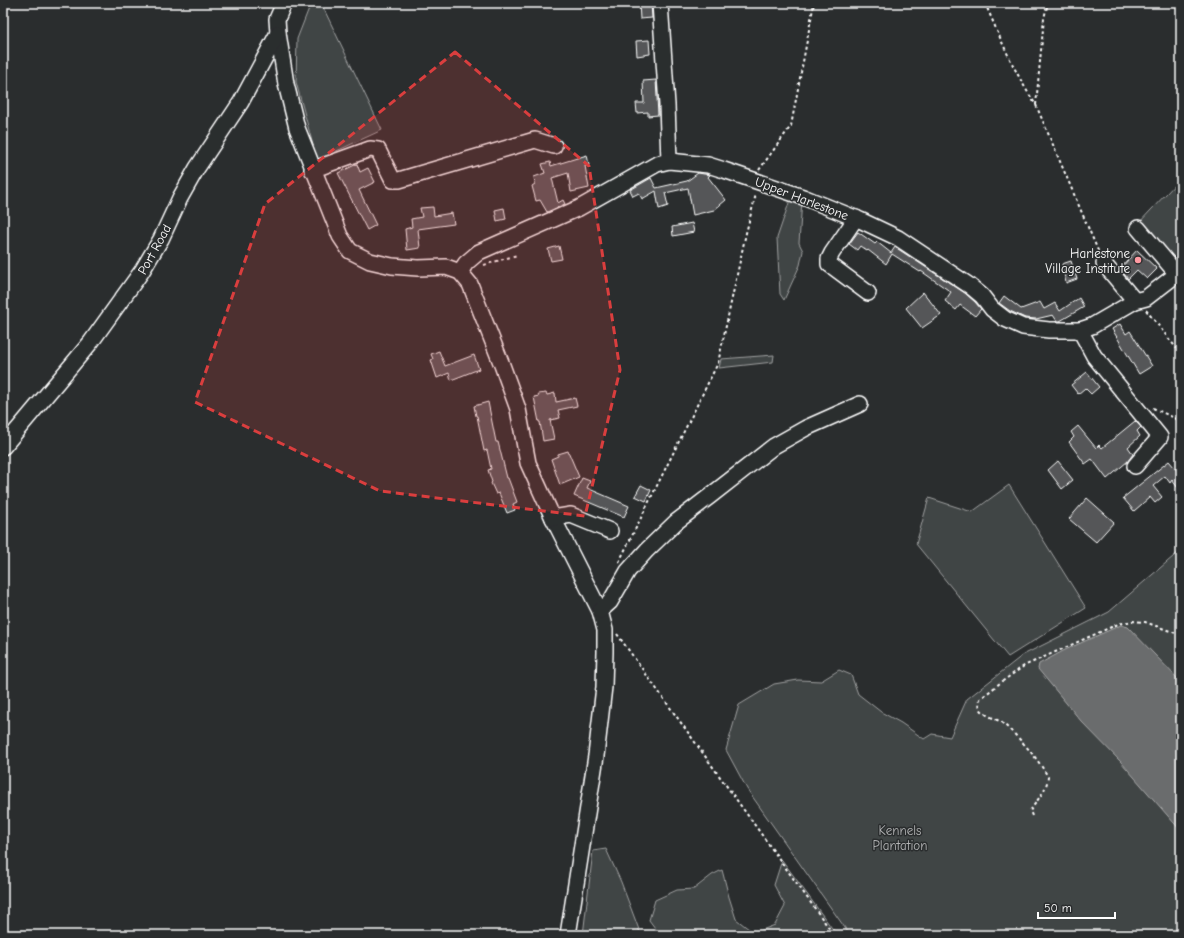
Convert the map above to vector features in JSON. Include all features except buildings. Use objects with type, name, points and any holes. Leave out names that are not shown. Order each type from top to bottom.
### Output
[{"type":"street","points":[[284,3],[278,19],[278,33],[286,84],[297,128],[312,170],[340,236],[350,251],[370,261],[392,266],[418,268],[462,268],[470,284],[518,409],[528,463],[553,518],[600,610],[605,630],[604,686],[596,756],[568,935]]},
{"type":"street","points":[[660,3],[669,161]]},
{"type":"street","name":"Port Road","points":[[3,447],[91,342],[142,271],[161,239],[180,198],[197,168],[241,102],[278,33]]},
{"type":"street","points":[[312,170],[370,149],[378,150],[393,180],[399,180],[535,140],[554,146]]},
{"type":"street","name":"Upper Harlestone","points":[[462,268],[480,252],[579,208],[657,164],[669,161],[708,166],[752,179],[828,206],[856,218],[898,238],[970,286],[1005,319],[1023,327],[1049,330],[1080,330],[1092,326],[1135,301],[1146,298],[1179,273]]},
{"type":"street","points":[[856,218],[832,253],[829,259],[829,264],[868,293]]},
{"type":"street","points":[[1138,228],[1179,273]]},
{"type":"street","points":[[1104,264],[1135,301]]},
{"type":"street","points":[[1080,330],[1094,356],[1160,437],[1135,466]]},
{"type":"street","points":[[600,610],[610,602],[628,571],[676,522],[774,446],[806,428],[860,404]]},
{"type":"street","points":[[553,518],[571,515],[610,531]]},
{"type":"path","points":[[617,565],[718,363],[746,233],[759,185],[752,179],[791,126],[814,3]]},
{"type":"path","points":[[985,3],[1010,60],[1024,87],[1036,105],[1104,264]]},
{"type":"path","points":[[1036,105],[1044,18],[1048,3]]},
{"type":"path","points":[[462,268],[490,264],[517,255]]},
{"type":"path","points":[[1135,301],[1140,304],[1181,354]]},
{"type":"path","points":[[1032,816],[1030,811],[1047,786],[1048,777],[1038,762],[1018,739],[1001,722],[987,715],[980,708],[980,699],[1010,675],[1024,666],[1118,624],[1145,622],[1181,635]]},
{"type":"path","points":[[615,632],[834,935]]},
{"type":"highlighted area","points":[[455,52],[589,166],[620,370],[585,516],[380,491],[195,402],[265,204]]},
{"type":"green space","points":[[311,3],[321,3],[382,130],[317,160],[296,82],[297,39]]},
{"type":"green space","points":[[1181,178],[1181,283],[1137,225]]},
{"type":"green space","points":[[791,197],[802,200],[799,243],[803,251],[800,265],[784,300],[780,294],[777,238]]},
{"type":"green space","points":[[774,355],[773,362],[719,368],[721,359]]},
{"type":"green space","points":[[1009,485],[1086,608],[1008,657],[916,544],[929,498],[972,512]]},
{"type":"green space","name":"Kennels Plantation","points":[[1181,550],[1181,935],[850,935],[747,789],[726,750],[739,705],[774,684],[798,680],[821,681],[839,670],[851,675],[858,694],[881,712],[901,723],[924,739],[932,734],[950,737],[967,699],[1023,655],[1109,612]]},
{"type":"green space","points":[[606,849],[621,882],[641,935],[583,935],[593,851]]},
{"type":"green space","points":[[782,860],[837,935],[646,935],[658,932],[649,920],[655,900],[677,890],[694,889],[712,875],[722,870],[736,919],[754,933],[775,925],[785,906],[774,885]]},
{"type":"shaded area","points":[[1121,625],[1128,627],[1181,682],[1181,831],[1121,762],[1081,721],[1038,669],[1039,664],[1065,650]]},
{"type":"place","name":"Harlestone Village Institute","points":[[1138,260]]}]
